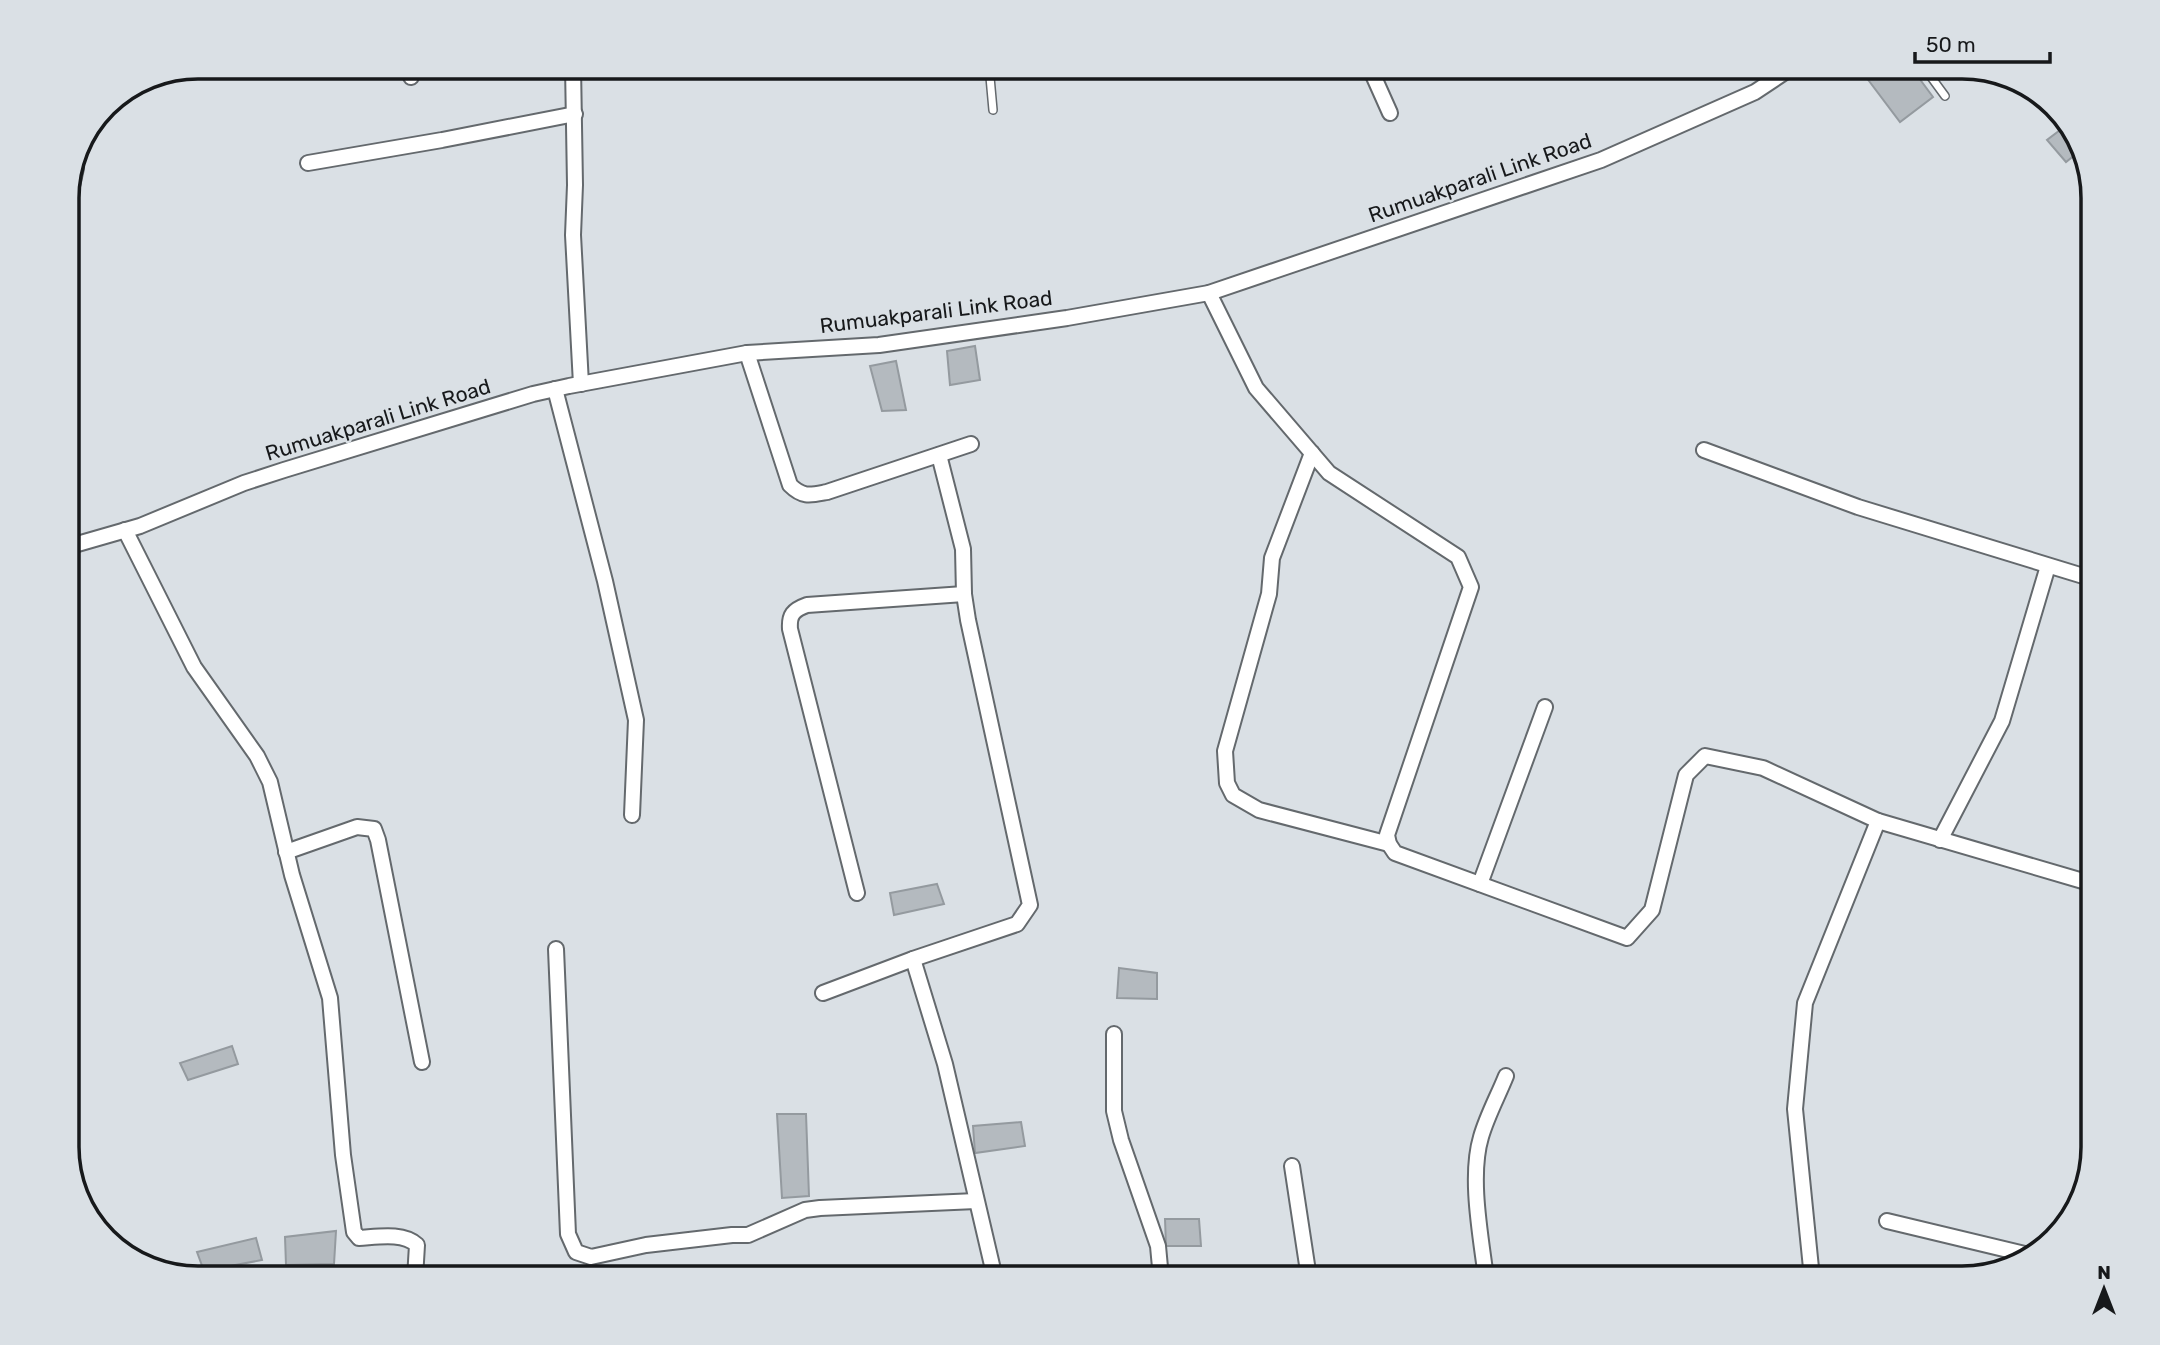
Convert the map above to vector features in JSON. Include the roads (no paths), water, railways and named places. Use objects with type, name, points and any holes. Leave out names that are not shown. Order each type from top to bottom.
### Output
[{"type":"street","points":[[574,79],[573,235],[582,384]]},
{"type":"street","points":[[1375,79],[1390,113]]},
{"type":"street","name":"Rumuakparali Link Road","points":[[79,543],[125,530],[271,474],[555,389],[747,353],[878,345],[1067,318],[1209,293],[1601,160],[1755,92],[1774,79]]},
{"type":"street","points":[[308,163],[442,141],[575,114]]},
{"type":"street","points":[[1209,293],[1256,388],[1329,473],[1458,557],[1471,587],[1387,835],[1395,853],[1627,937],[1652,910],[1686,775],[1705,756],[1763,768],[1878,821],[2081,880]]},
{"type":"street","points":[[747,353],[790,485],[798,493],[810,495],[827,492],[971,444]]},
{"type":"street","points":[[555,389],[605,580],[636,720],[632,815]]},
{"type":"street","points":[[1704,450],[1858,507],[2081,576]]},
{"type":"street","points":[[1312,453],[1272,558],[1269,594],[1225,751],[1227,783],[1233,795],[1259,810],[1389,844]]},
{"type":"street","points":[[823,993],[1017,924],[1030,905],[964,594],[963,549],[939,455]]},
{"type":"street","points":[[125,530],[194,667],[257,756],[270,782],[286,852],[330,998],[343,1155],[354,1232],[359,1238],[404,1237],[411,1240],[417,1245],[416,1266]]},
{"type":"street","points":[[1940,839],[2002,721],[2048,566]]},
{"type":"street","points":[[857,893],[790,629],[790,618],[795,610],[807,605],[964,594]]},
{"type":"street","points":[[1480,884],[1545,707]]},
{"type":"street","points":[[1811,1266],[1795,1109],[1805,1003],[1878,821]]},
{"type":"street","points":[[286,852],[357,827],[374,829],[422,1062]]},
{"type":"street","points":[[556,949],[568,1234],[576,1252],[591,1257],[646,1245],[748,1235],[805,1210],[820,1208],[976,1201]]},
{"type":"street","points":[[913,959],[945,1064],[992,1266]]},
{"type":"street","points":[[1114,1034],[1114,1111],[1121,1140],[1158,1246],[1160,1266]]},
{"type":"street","points":[[1484,1266],[1477,1202],[1477,1161],[1480,1137],[1506,1076]]},
{"type":"street","points":[[1292,1166],[1307,1266]]},
{"type":"street","points":[[1887,1220],[2018,1252]]},
{"type":"lane","points":[[990,79],[993,110]]},
{"type":"lane","points":[[1933,79],[1945,96]]}]
